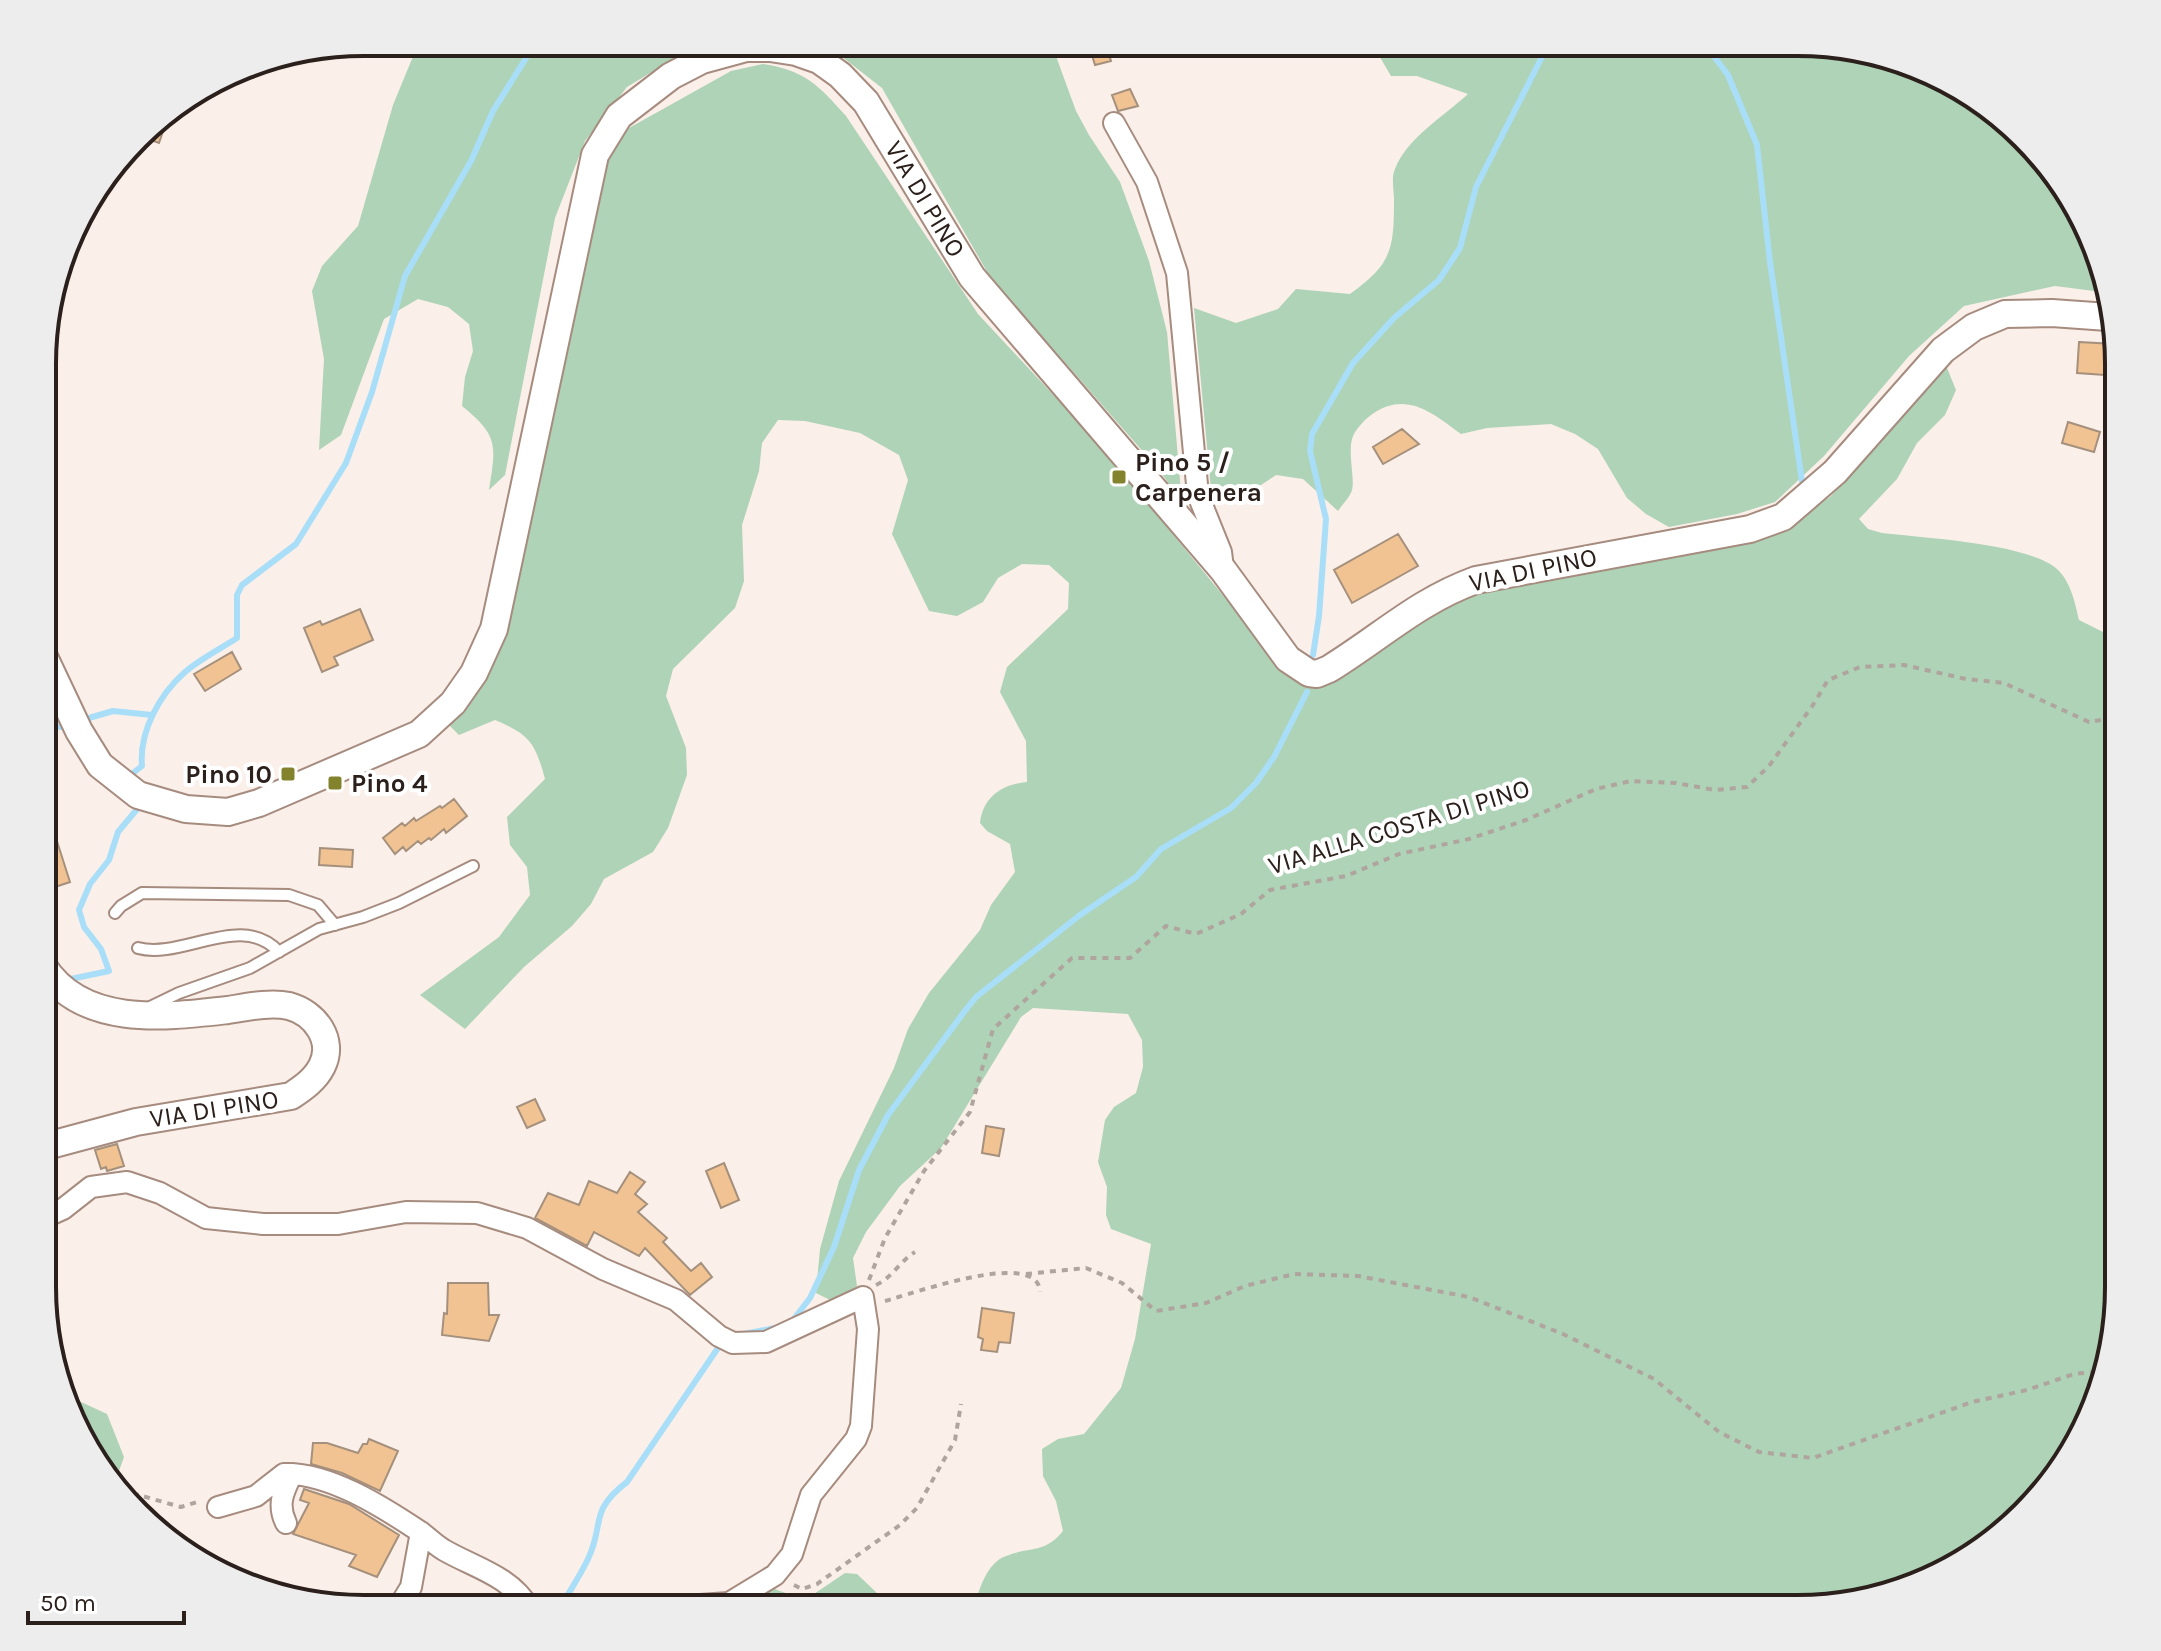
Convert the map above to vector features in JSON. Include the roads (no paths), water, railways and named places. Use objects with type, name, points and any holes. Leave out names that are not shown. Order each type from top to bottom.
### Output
[{"type":"street","name":"VIA DI PINO","points":[[56,682],[79,731],[100,765],[138,795],[186,809],[228,812],[259,803],[419,734],[453,703],[474,673],[494,629],[595,155],[619,116],[643,95],[702,60],[717,56]]},
{"type":"street","name":"VIA DI PINO","points":[[808,56],[840,75],[866,102],[972,277],[1223,570],[1288,659],[1303,670],[1317,674],[1350,657],[1444,591],[1476,580],[1750,529],[1783,517],[1835,472],[1943,350],[1974,327],[2005,314],[2101,316]]},
{"type":"street","points":[[1114,123],[1147,182],[1177,273],[1198,495],[1221,552],[1223,570]]},
{"type":"street","name":"VIA DI PINO","points":[[56,984],[98,1009],[142,1016],[193,1014],[261,1005],[288,1006],[311,1015],[327,1049],[322,1066],[310,1083],[291,1096],[136,1122],[56,1144]]},
{"type":"street","points":[[56,1212],[91,1187],[127,1182],[160,1193],[206,1218],[263,1224],[338,1224],[406,1212],[477,1213],[527,1228],[603,1269],[676,1300],[719,1336],[733,1343],[766,1342],[863,1297],[868,1329],[861,1426],[856,1439],[811,1495],[792,1554],[775,1575],[742,1595]]},
{"type":"street","points":[[218,1507],[256,1496],[284,1474],[309,1476],[367,1498],[421,1532],[441,1549],[504,1580],[517,1595]]},
{"type":"street","points":[[286,1523],[280,1502],[292,1474]]},
{"type":"street","points":[[406,1595],[411,1587],[421,1532]]},
{"type":"lane","points":[[142,1016],[148,1006],[250,968],[319,929],[399,903],[473,866]]},
{"type":"lane","points":[[115,913],[142,893],[289,895],[318,905],[335,925]]},
{"type":"lane","points":[[138,948],[153,952],[212,939],[248,935],[261,937],[279,952]]},
{"type":"waterway","points":[[133,773],[142,766],[147,727],[159,703],[191,667],[237,638],[237,595],[242,585],[296,544],[346,463],[372,392],[405,276],[471,161],[493,111],[527,56]]},
{"type":"waterway","points":[[1313,655],[1326,519],[1310,451],[1312,434],[1353,363],[1394,318],[1439,280],[1460,248],[1476,187],[1542,56]]},
{"type":"waterway","points":[[1714,56],[1728,75],[1757,145],[1770,262],[1802,481]]},
{"type":"waterway","points":[[790,1324],[810,1298],[834,1247],[859,1170],[888,1115],[976,997],[1080,915],[1136,877],[1161,849],[1231,808],[1256,783],[1274,757],[1307,692]]},
{"type":"waterway","points":[[82,720],[113,711],[152,715]]},
{"type":"waterway","points":[[56,726],[67,725]]},
{"type":"waterway","points":[[66,980],[109,971],[101,949],[84,927],[79,910],[90,884],[109,860],[118,832],[138,808]]},
{"type":"waterway","points":[[744,1334],[780,1327]]},
{"type":"waterway","points":[[568,1595],[593,1547],[602,1510],[627,1482],[722,1342]]},
{"type":"place","name":"Pino 5 / Carpenera","points":[[1119,477]]},
{"type":"place","name":"Pino 10","points":[[288,774]]},
{"type":"place","name":"Pino 4","points":[[335,783]]}]
